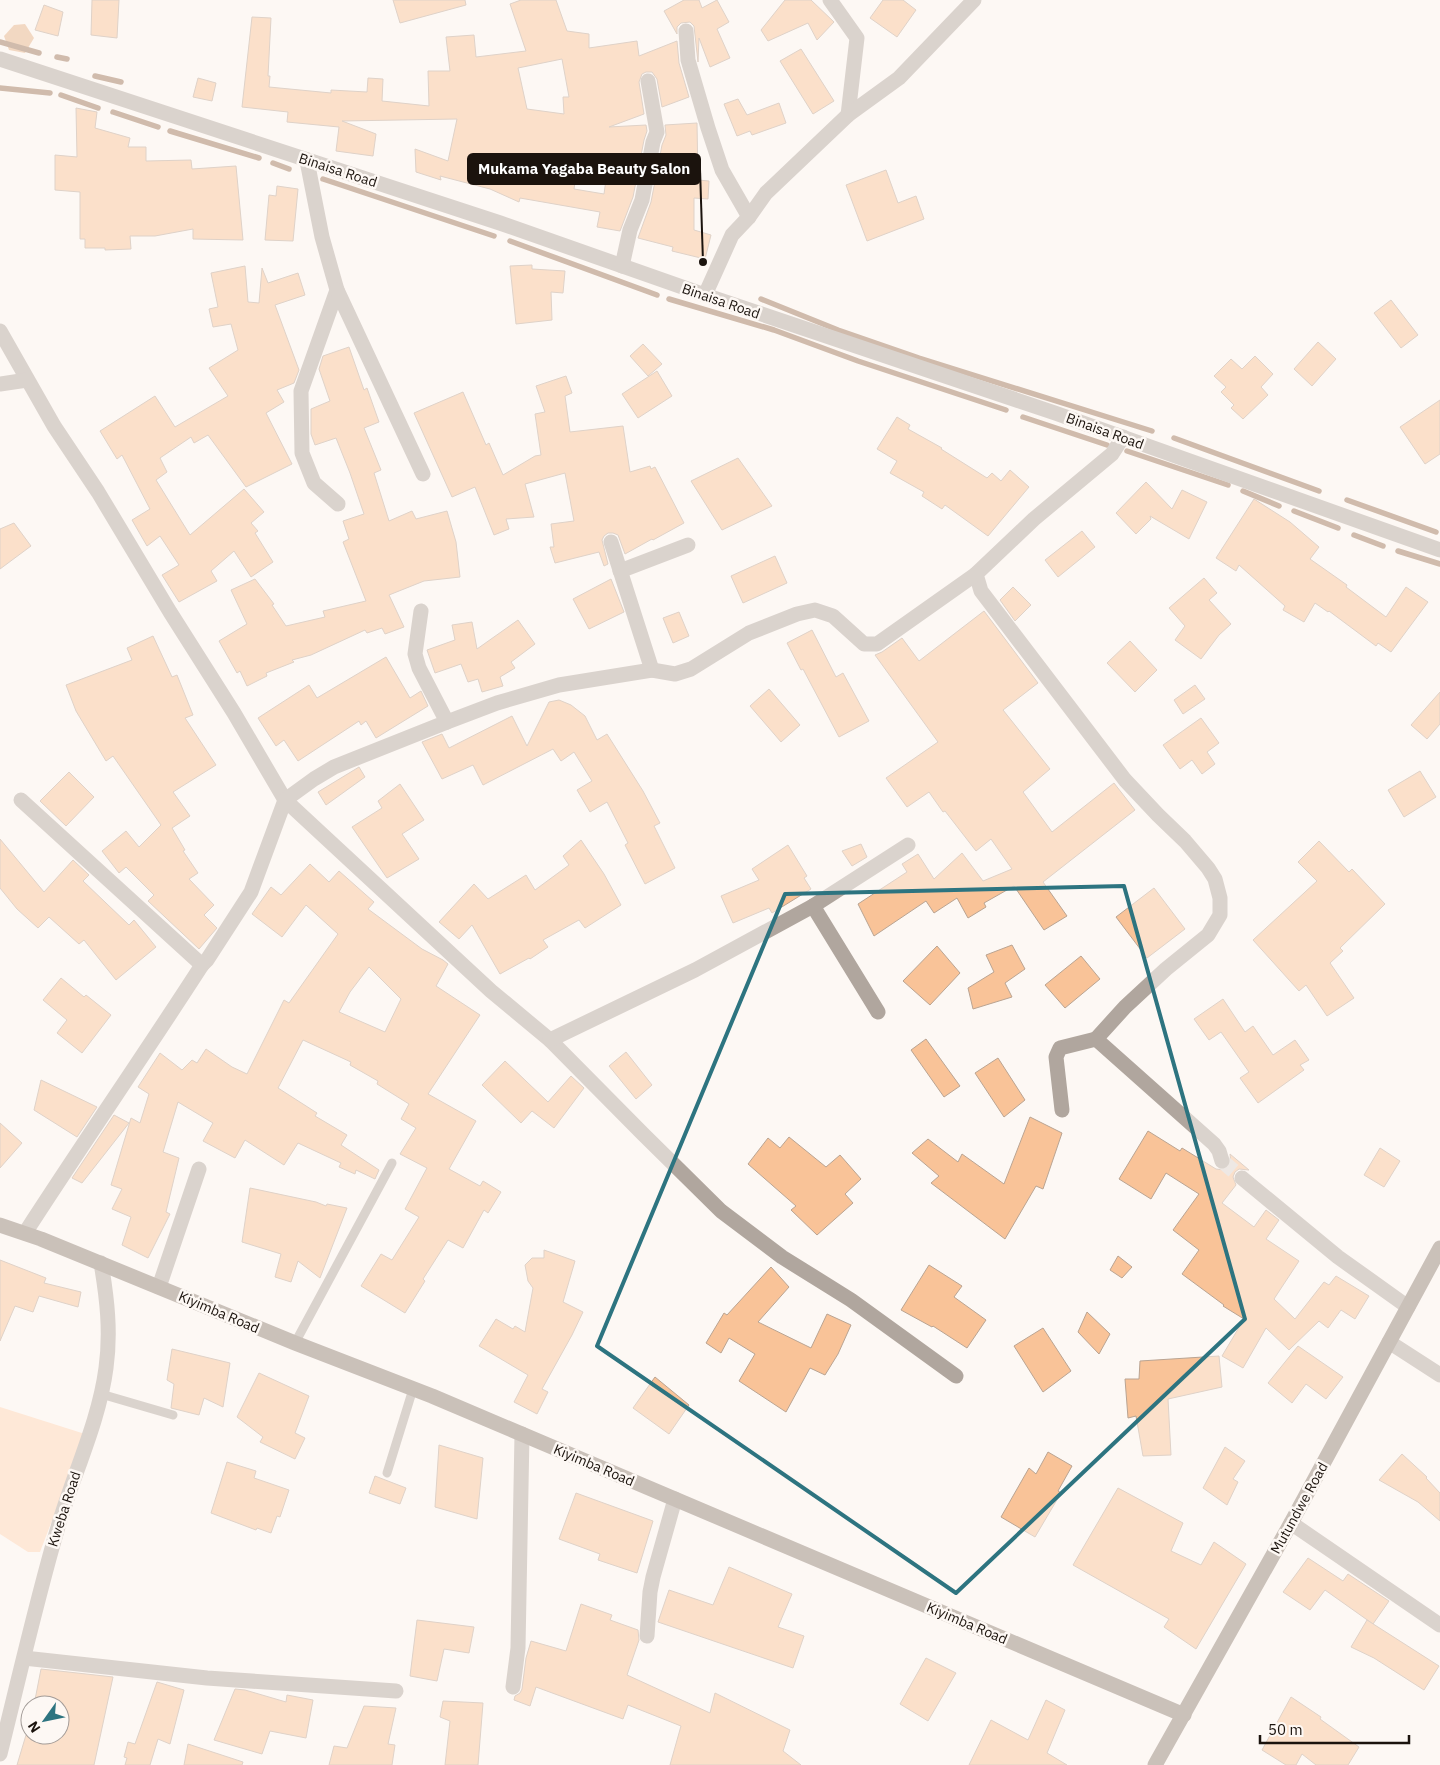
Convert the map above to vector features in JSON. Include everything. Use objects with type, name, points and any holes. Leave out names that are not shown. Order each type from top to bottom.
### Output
[{"type":"street","points":[[830,0],[857,38],[848,115]]},
{"type":"street","points":[[705,295],[732,236],[749,217],[766,193],[848,115],[899,78],[974,0]]},
{"type":"street","points":[[686,31],[688,60],[722,170],[749,217]]},
{"type":"street","name":"Binaisa Road","points":[[0,59],[500,223],[705,295],[1124,437],[1440,550]]},
{"type":"street","points":[[622,266],[630,230],[642,200],[653,142],[657,132],[648,81]]},
{"type":"street","points":[[307,161],[322,237],[337,290],[423,474]]},
{"type":"street","points":[[337,290],[301,391],[302,453],[314,483],[338,504]]},
{"type":"street","points":[[0,331],[54,426],[98,492],[170,612],[234,713],[285,800],[491,991],[550,1040],[721,1211],[782,1257],[851,1300],[956,1376]]},
{"type":"street","points":[[0,384],[27,380]]},
{"type":"street","points":[[24,1233],[143,1057],[251,892],[285,800],[314,779],[334,767],[497,703],[559,685],[652,670],[675,674],[691,669],[749,633],[797,614],[816,610],[833,616],[864,644],[877,644],[976,574],[1034,519],[1112,454],[1124,437]]},
{"type":"street","points":[[611,542],[652,670]]},
{"type":"street","points":[[620,572],[688,545]]},
{"type":"street","points":[[976,574],[981,591],[1126,780],[1185,841],[1215,879],[1220,898],[1220,915],[1208,935],[1159,975],[1125,1007],[1096,1039],[1060,1048],[1057,1052],[1062,1110]]},
{"type":"street","points":[[421,611],[415,654],[419,668],[447,722]]},
{"type":"street","points":[[21,800],[202,965]]},
{"type":"street","points":[[550,1040],[696,970],[813,906],[908,845]]},
{"type":"street","points":[[813,906],[878,1012]]},
{"type":"street","points":[[1096,1039],[1214,1144],[1219,1151],[1222,1161]]},
{"type":"street","points":[[159,1287],[199,1169]]},
{"type":"street","points":[[1242,1178],[1338,1257],[1408,1307]]},
{"type":"street","name":"Kiyimba Road","points":[[0,1225],[101,1263],[522,1434],[1184,1715]]},
{"type":"street","name":"Mutundwe Road","points":[[1155,1765],[1291,1523],[1440,1248]]},
{"type":"street","name":"Kweba Road","points":[[0,1754],[58,1525],[101,1394],[106,1368],[109,1327],[101,1263]]},
{"type":"street","points":[[1390,1342],[1440,1375]]},
{"type":"street","points":[[513,1688],[518,1648],[522,1434]]},
{"type":"street","points":[[647,1636],[653,1576],[675,1499]]},
{"type":"street","points":[[1291,1523],[1440,1626]]},
{"type":"street","points":[[24,1658],[207,1678],[396,1691]]},
{"type":"lane","points":[[295,1343],[392,1163]]},
{"type":"lane","points":[[387,1473],[412,1389]]},
{"type":"lane","points":[[101,1394],[172,1415]]},
{"type":"highlighted area","points":[[1124,886],[1245,1319],[956,1593],[597,1346],[785,894]]},
{"type":"shaded area","points":[[25,24],[34,38],[25,53],[9,50],[4,36],[14,25]]},
{"type":"shaded area","points":[[0,1407],[85,1434],[40,1552],[28,1552],[0,1534]]},
{"type":"building","points":[[92,0],[119,0],[117,38],[91,35]]},
{"type":"building","points":[[393,0],[465,0],[466,5],[400,23]]},
{"type":"building","points":[[521,0],[556,0],[567,31],[589,34],[589,48],[637,41],[639,56],[677,41],[679,63],[689,97],[662,107],[657,79],[652,72],[646,72],[642,74],[639,82],[644,114],[609,127],[646,125],[647,131],[633,197],[620,231],[597,227],[600,212],[520,198],[519,202],[490,189],[440,176],[441,180],[416,172],[415,149],[448,161],[457,119],[342,121],[376,134],[373,156],[336,151],[339,127],[287,122],[288,112],[242,107],[252,17],[271,18],[269,87],[331,93],[331,90],[367,92],[368,78],[383,79],[382,101],[429,106],[428,71],[450,71],[446,37],[474,35],[476,57],[526,51],[510,4]],"holes":[[[562,59],[569,97],[563,97],[564,114],[527,109],[518,68]],[[579,156],[608,165],[604,194],[574,189]]]},
{"type":"building","points":[[684,0],[699,0],[702,8],[717,0],[729,22],[717,29],[730,58],[710,67],[699,38],[698,62],[694,26],[690,22],[681,23],[677,27],[677,34],[664,11]]},
{"type":"building","points":[[785,0],[811,0],[834,22],[817,40],[808,23],[768,41],[761,30]]},
{"type":"building","points":[[883,0],[903,0],[916,10],[897,37],[870,18]]},
{"type":"building","points":[[44,5],[63,12],[58,36],[35,30]]},
{"type":"building","points":[[801,49],[834,101],[813,114],[780,61]]},
{"type":"building","points":[[198,78],[216,83],[212,101],[193,97]]},
{"type":"building","points":[[738,99],[747,115],[779,103],[786,123],[752,135],[750,131],[737,136],[724,104]]},
{"type":"building","points":[[76,108],[97,112],[95,128],[130,138],[128,147],[146,147],[146,161],[191,160],[192,169],[236,166],[243,240],[193,239],[193,229],[155,236],[130,236],[131,249],[105,250],[105,248],[85,248],[85,239],[80,239],[80,192],[55,190],[55,155],[77,157]]},
{"type":"building","points":[[697,123],[698,180],[709,181],[708,199],[694,198],[694,230],[711,235],[705,259],[672,251],[673,247],[638,238],[651,202],[662,145],[666,135],[665,125]]},
{"type":"building","points":[[886,170],[898,203],[916,196],[924,219],[867,241],[846,185]]},
{"type":"building","points":[[277,186],[298,189],[293,241],[265,240],[269,195],[276,196]]},
{"type":"building","points":[[532,265],[532,269],[565,271],[563,293],[551,292],[552,320],[516,324],[510,266]]},
{"type":"building","points":[[245,266],[248,302],[259,303],[262,268],[268,283],[298,273],[305,295],[275,305],[299,370],[294,383],[277,390],[284,402],[266,413],[292,464],[246,487],[208,435],[194,443],[191,437],[160,458],[167,472],[156,480],[190,535],[244,489],[264,512],[251,523],[258,531],[255,533],[273,562],[251,577],[234,551],[211,571],[217,581],[179,602],[162,575],[179,565],[160,536],[147,546],[132,520],[150,509],[122,455],[117,459],[100,431],[155,396],[175,427],[228,396],[209,368],[238,350],[231,324],[213,327],[209,309],[218,307],[211,273]]},
{"type":"building","points":[[1391,300],[1418,335],[1401,348],[1374,313]]},
{"type":"building","points":[[1318,342],[1336,359],[1312,386],[1294,369]]},
{"type":"building","points":[[643,344],[662,364],[648,376],[630,356]]},
{"type":"building","points":[[349,347],[364,390],[367,388],[379,422],[364,428],[381,470],[374,473],[389,521],[412,511],[416,519],[447,511],[456,542],[460,577],[424,581],[389,595],[404,627],[385,634],[382,628],[367,633],[365,630],[311,655],[292,660],[294,662],[266,673],[267,676],[247,686],[240,671],[237,673],[219,641],[247,624],[231,590],[255,579],[274,604],[272,605],[286,626],[325,617],[323,611],[366,601],[343,542],[349,539],[343,521],[364,514],[336,438],[315,445],[311,434],[311,409],[330,401],[319,369],[323,356]]},
{"type":"building","points":[[1255,356],[1273,374],[1261,387],[1268,395],[1243,419],[1231,408],[1234,405],[1221,392],[1226,387],[1214,376],[1231,359],[1242,369]]},
{"type":"building","points":[[657,371],[672,396],[638,418],[622,394]]},
{"type":"building","points":[[566,376],[572,393],[565,396],[570,432],[623,426],[630,472],[650,466],[651,469],[655,467],[684,523],[625,554],[618,535],[608,533],[602,540],[608,564],[604,566],[599,552],[555,563],[550,547],[554,547],[551,524],[574,521],[565,473],[525,484],[534,517],[506,519],[509,529],[494,535],[475,487],[452,497],[414,413],[463,392],[486,445],[489,443],[503,475],[535,456],[541,455],[535,414],[545,412],[536,386]]},
{"type":"building","points":[[1440,400],[1440,454],[1425,464],[1400,427]]},
{"type":"building","points":[[897,417],[910,425],[908,429],[942,448],[987,478],[992,473],[1001,481],[1010,470],[1029,487],[988,536],[945,505],[942,509],[922,496],[924,492],[890,473],[897,461],[877,449]]},
{"type":"building","points":[[738,458],[772,506],[722,530],[691,481]]},
{"type":"building","points":[[1146,482],[1172,509],[1182,490],[1207,502],[1189,539],[1150,516],[1151,519],[1136,534],[1116,513]]},
{"type":"building","points":[[1254,499],[1290,522],[1319,547],[1310,559],[1347,585],[1346,587],[1386,617],[1406,587],[1428,602],[1391,652],[1378,643],[1376,646],[1329,611],[1315,603],[1304,622],[1283,610],[1285,606],[1239,565],[1236,571],[1216,558]]},
{"type":"building","points":[[14,523],[31,546],[0,569],[0,529]]},
{"type":"building","points":[[1082,531],[1095,547],[1058,577],[1045,560]]},
{"type":"building","points":[[775,556],[787,583],[743,603],[731,576]]},
{"type":"building","points":[[1204,578],[1217,593],[1209,600],[1231,624],[1219,635],[1201,659],[1175,640],[1185,626],[1169,608]]},
{"type":"building","points":[[611,579],[624,612],[589,629],[573,599]]},
{"type":"building","points":[[1013,587],[1031,605],[1015,621],[1000,600]]},
{"type":"building","points":[[984,611],[1038,683],[1003,710],[1050,769],[1023,792],[1052,832],[1114,783],[1135,810],[1043,882],[1067,916],[1044,930],[1014,886],[984,903],[986,907],[968,918],[957,898],[934,913],[926,901],[874,936],[858,904],[907,872],[902,864],[918,854],[934,879],[962,853],[983,881],[1012,869],[991,839],[976,851],[945,811],[943,812],[929,792],[907,807],[886,778],[938,742],[875,655],[902,638],[919,661]]},
{"type":"building","points":[[679,612],[689,636],[673,643],[663,618]]},
{"type":"building","points":[[518,620],[535,644],[511,662],[515,668],[500,677],[503,686],[482,692],[478,679],[468,682],[461,664],[435,673],[427,650],[455,640],[452,625],[472,622],[477,649]]},
{"type":"building","points":[[812,630],[836,677],[843,673],[869,721],[839,737],[787,643]]},
{"type":"building","points":[[153,636],[172,677],[177,675],[193,715],[185,718],[216,765],[173,792],[190,816],[172,828],[185,850],[183,851],[198,873],[189,879],[214,905],[204,915],[217,928],[199,949],[148,901],[154,895],[126,867],[119,873],[102,851],[126,831],[139,847],[161,825],[113,756],[106,761],[76,711],[66,685],[132,660],[127,648]]},
{"type":"building","points":[[1130,641],[1157,670],[1135,692],[1107,663]]},
{"type":"building","points":[[386,657],[410,698],[421,691],[428,706],[376,738],[366,721],[361,725],[359,721],[298,761],[284,740],[276,746],[258,718],[309,685],[317,698]]},
{"type":"building","points":[[1195,685],[1205,699],[1183,714],[1174,700]]},
{"type":"building","points":[[769,689],[800,725],[781,742],[750,706]]},
{"type":"building","points":[[1440,692],[1440,724],[1427,739],[1411,725]]},
{"type":"building","points":[[559,700],[571,705],[585,716],[597,740],[607,734],[643,791],[660,823],[654,826],[675,868],[645,884],[625,845],[628,843],[607,802],[590,812],[577,790],[592,781],[574,752],[561,761],[553,749],[483,785],[473,765],[442,779],[422,742],[442,734],[449,748],[512,716],[527,746],[549,702]]},
{"type":"building","points":[[1201,718],[1219,743],[1207,752],[1215,764],[1202,774],[1192,760],[1180,769],[1163,745]]},
{"type":"building","points":[[359,767],[365,777],[326,805],[318,792]]},
{"type":"building","points":[[1420,771],[1436,797],[1404,817],[1388,790]]},
{"type":"building","points":[[69,772],[94,797],[66,826],[40,801]]},
{"type":"building","points":[[400,784],[424,820],[402,834],[419,859],[387,878],[352,827],[382,808],[378,801]]},
{"type":"building","points":[[0,839],[44,892],[73,860],[89,875],[83,881],[129,925],[134,920],[156,947],[116,980],[84,940],[79,944],[49,917],[38,928],[17,909],[0,888]]},
{"type":"building","points":[[581,840],[604,874],[621,905],[585,928],[579,920],[543,940],[548,947],[530,959],[500,974],[472,925],[459,939],[439,922],[474,884],[488,899],[526,875],[535,890],[569,865],[563,856]]},
{"type":"building","points":[[1319,841],[1349,872],[1352,869],[1385,904],[1340,948],[1343,951],[1330,963],[1354,998],[1327,1016],[1306,985],[1299,991],[1253,940],[1317,881],[1298,862]]},
{"type":"building","points":[[861,844],[867,857],[852,866],[842,851]]},
{"type":"building","points":[[788,845],[807,876],[804,878],[811,889],[772,913],[769,908],[733,923],[721,896],[759,880],[752,869]]},
{"type":"building","points":[[310,864],[329,882],[339,871],[374,902],[368,909],[422,949],[448,964],[436,986],[480,1015],[428,1094],[476,1121],[449,1169],[480,1186],[483,1181],[501,1192],[488,1213],[484,1210],[463,1248],[448,1240],[423,1279],[425,1281],[405,1313],[361,1286],[381,1254],[392,1260],[419,1217],[405,1209],[427,1168],[400,1154],[416,1128],[401,1119],[409,1104],[377,1084],[378,1081],[350,1065],[351,1062],[303,1040],[278,1088],[317,1113],[315,1116],[347,1135],[341,1145],[379,1170],[375,1179],[356,1170],[355,1174],[339,1167],[341,1163],[298,1143],[284,1165],[245,1140],[235,1158],[203,1141],[213,1123],[178,1102],[163,1152],[179,1158],[166,1212],[170,1214],[148,1258],[122,1245],[131,1217],[112,1209],[122,1189],[111,1185],[131,1118],[140,1123],[149,1094],[138,1087],[160,1053],[182,1070],[192,1060],[197,1063],[206,1049],[232,1067],[247,1074],[284,1000],[289,1003],[338,934],[306,905],[282,937],[252,914],[271,887],[281,895]],"holes":[[[369,967],[401,999],[385,1032],[339,1012],[350,992]]]},
{"type":"building","points":[[1154,888],[1185,929],[1147,958],[1116,917]]},
{"type":"building","points":[[1012,945],[1025,969],[1005,983],[1012,997],[973,1009],[968,988],[994,972],[986,955]]},
{"type":"building","points":[[937,946],[960,973],[930,1005],[903,981]]},
{"type":"building","points":[[1081,956],[1100,979],[1065,1008],[1045,985]]},
{"type":"building","points":[[61,978],[84,997],[86,995],[111,1015],[82,1053],[57,1033],[67,1020],[43,1000]]},
{"type":"building","points":[[1223,999],[1245,1032],[1253,1026],[1273,1055],[1295,1040],[1309,1060],[1300,1065],[1304,1070],[1258,1103],[1240,1078],[1249,1072],[1221,1032],[1209,1040],[1194,1019]]},
{"type":"building","points":[[926,1039],[960,1086],[944,1097],[911,1050]]},
{"type":"building","points":[[626,1052],[652,1085],[636,1099],[609,1066]]},
{"type":"building","points":[[998,1058],[1025,1100],[1004,1117],[975,1073]]},
{"type":"building","points":[[505,1061],[548,1102],[571,1076],[584,1088],[554,1128],[532,1111],[521,1123],[482,1085]]},
{"type":"building","points":[[41,1080],[97,1107],[77,1137],[34,1110]]},
{"type":"building","points":[[114,1115],[129,1123],[82,1183],[72,1178]]},
{"type":"building","points":[[1030,1117],[1062,1133],[1043,1189],[1036,1186],[1005,1239],[931,1183],[939,1176],[912,1153],[928,1139],[958,1162],[962,1154],[1004,1184]]},
{"type":"building","points":[[0,1123],[22,1143],[0,1168]]},
{"type":"building","points":[[1148,1131],[1180,1151],[1182,1148],[1216,1169],[1224,1170],[1229,1167],[1231,1163],[1230,1154],[1249,1170],[1239,1169],[1235,1172],[1233,1177],[1236,1185],[1222,1203],[1254,1227],[1266,1210],[1279,1220],[1266,1239],[1299,1261],[1274,1299],[1295,1319],[1324,1282],[1329,1285],[1336,1276],[1369,1296],[1355,1319],[1341,1310],[1328,1328],[1319,1321],[1289,1350],[1266,1328],[1243,1368],[1222,1356],[1244,1319],[1223,1306],[1182,1274],[1199,1250],[1173,1230],[1199,1194],[1166,1173],[1151,1199],[1119,1179]]},
{"type":"building","points":[[789,1137],[826,1167],[840,1155],[861,1179],[845,1194],[853,1203],[817,1235],[791,1210],[796,1206],[748,1164],[768,1138],[780,1148]]},
{"type":"building","points":[[1380,1148],[1400,1161],[1384,1187],[1364,1175]]},
{"type":"building","points":[[250,1188],[316,1202],[326,1206],[327,1204],[347,1208],[320,1278],[298,1261],[291,1282],[275,1277],[281,1254],[242,1242]]},
{"type":"building","points":[[544,1250],[575,1261],[563,1302],[583,1312],[542,1389],[548,1392],[537,1414],[514,1402],[528,1375],[479,1346],[496,1319],[513,1329],[515,1326],[525,1332],[533,1288],[528,1281],[525,1265],[532,1258],[544,1258]]},
{"type":"building","points":[[1118,1256],[1132,1267],[1122,1278],[1110,1270]]},
{"type":"building","points":[[0,1260],[46,1278],[44,1283],[81,1292],[78,1307],[39,1296],[33,1312],[15,1306],[0,1341]]},
{"type":"building","points":[[929,1265],[962,1286],[954,1297],[986,1320],[967,1348],[933,1326],[901,1310]]},
{"type":"building","points":[[771,1267],[789,1287],[758,1322],[811,1348],[827,1314],[851,1325],[838,1354],[825,1375],[810,1368],[786,1412],[739,1381],[755,1354],[729,1338],[721,1353],[706,1343],[724,1313],[727,1315]]},
{"type":"building","points":[[1087,1312],[1110,1334],[1099,1354],[1078,1332]]},
{"type":"building","points":[[1043,1328],[1071,1371],[1043,1392],[1014,1346]]},
{"type":"building","points":[[1298,1346],[1343,1377],[1326,1399],[1306,1384],[1292,1403],[1268,1383]]},
{"type":"building","points":[[172,1349],[230,1363],[223,1407],[204,1398],[199,1415],[171,1408],[174,1384],[167,1380]]},
{"type":"building","points":[[1219,1356],[1222,1387],[1168,1399],[1171,1455],[1143,1456],[1136,1416],[1128,1418],[1125,1379],[1139,1379],[1140,1361]]},
{"type":"building","points":[[259,1373],[309,1396],[295,1433],[305,1438],[295,1459],[260,1442],[263,1437],[237,1417]]},
{"type":"building","points":[[655,1377],[689,1405],[669,1434],[633,1408]]},
{"type":"building","points":[[439,1445],[483,1458],[477,1519],[435,1507]]},
{"type":"building","points":[[1225,1447],[1245,1461],[1233,1479],[1238,1482],[1227,1505],[1203,1488]]},
{"type":"building","points":[[1048,1452],[1072,1466],[1058,1491],[1061,1493],[1035,1537],[1001,1517],[1029,1468],[1036,1474]]},
{"type":"building","points":[[1402,1454],[1427,1477],[1440,1493],[1440,1521],[1418,1502],[1379,1480]]},
{"type":"building","points":[[227,1462],[256,1471],[254,1478],[289,1490],[280,1517],[277,1516],[271,1533],[257,1528],[256,1530],[211,1513]]},
{"type":"building","points":[[375,1476],[406,1488],[400,1504],[369,1493]]},
{"type":"building","points":[[1118,1488],[1183,1523],[1171,1551],[1201,1565],[1214,1542],[1246,1564],[1196,1649],[1164,1627],[1169,1619],[1073,1565]]},
{"type":"building","points":[[576,1493],[653,1521],[637,1573],[598,1560],[600,1554],[559,1539]]},
{"type":"building","points":[[1308,1558],[1343,1581],[1348,1574],[1389,1601],[1373,1624],[1325,1590],[1310,1610],[1283,1592]]},
{"type":"building","points":[[729,1567],[792,1594],[778,1627],[804,1636],[793,1668],[658,1622],[669,1590],[713,1605]]},
{"type":"building","points":[[581,1604],[612,1615],[610,1620],[638,1630],[639,1640],[627,1675],[710,1713],[715,1693],[790,1730],[783,1751],[801,1765],[670,1765],[681,1726],[628,1705],[623,1719],[536,1687],[530,1706],[514,1700],[515,1696],[522,1689],[526,1658],[531,1641],[566,1651]]},
{"type":"building","points":[[417,1620],[474,1627],[469,1653],[444,1649],[437,1681],[410,1676]]},
{"type":"building","points":[[1367,1620],[1439,1666],[1424,1690],[1374,1658],[1351,1647]]},
{"type":"building","points":[[926,1658],[956,1673],[928,1721],[900,1704]]},
{"type":"building","points":[[41,1669],[113,1677],[94,1765],[17,1765],[23,1745],[70,1745],[70,1695],[36,1695]]},
{"type":"building","points":[[157,1682],[184,1690],[170,1744],[158,1739],[150,1765],[125,1765],[127,1758],[124,1757],[128,1742],[135,1744]]},
{"type":"building","points":[[235,1689],[245,1690],[286,1702],[287,1695],[313,1700],[306,1738],[270,1731],[262,1754],[214,1740]]},
{"type":"building","points":[[1291,1697],[1321,1717],[1320,1719],[1359,1747],[1348,1765],[1316,1765],[1302,1754],[1296,1765],[1286,1765],[1262,1750]]},
{"type":"building","points":[[1046,1700],[1065,1710],[1047,1753],[1067,1765],[969,1765],[991,1720],[1028,1740]]},
{"type":"building","points":[[443,1701],[483,1703],[478,1765],[445,1765],[450,1721],[440,1717]]},
{"type":"building","points":[[364,1706],[396,1708],[388,1744],[395,1745],[392,1765],[329,1765],[334,1746],[347,1748]]},
{"type":"building","points":[[188,1744],[243,1762],[242,1765],[184,1765]]},
{"type":"waterway","points":[[0,42],[39,53]]},
{"type":"waterway","points":[[57,57],[67,59]]},
{"type":"waterway","points":[[95,76],[121,82]]},
{"type":"waterway","points":[[0,88],[50,93]]},
{"type":"waterway","points":[[61,95],[98,108]]},
{"type":"waterway","points":[[113,112],[158,127]]},
{"type":"waterway","points":[[170,131],[259,158]]},
{"type":"waterway","points":[[273,163],[289,169]]},
{"type":"waterway","points":[[323,179],[494,236]]},
{"type":"waterway","points":[[510,241],[657,295]]},
{"type":"waterway","points":[[669,299],[774,330],[858,361],[1006,410]]},
{"type":"waterway","points":[[761,299],[838,330],[919,358],[1152,431]]},
{"type":"waterway","points":[[1023,417],[1107,445]]},
{"type":"waterway","points":[[1174,438],[1319,491]]},
{"type":"waterway","points":[[1127,451],[1228,485]]},
{"type":"waterway","points":[[1243,491],[1279,506]]},
{"type":"waterway","points":[[1347,500],[1436,532]]},
{"type":"waterway","points":[[1294,511],[1338,528]]},
{"type":"waterway","points":[[1354,535],[1383,546]]},
{"type":"waterway","points":[[1398,551],[1440,564]]},
{"type":"tunnel","points":[[1222,1161],[1242,1178]]},
{"type":"place","name":"Mukama Yagaba Beauty Salon","points":[[703,262]]}]
